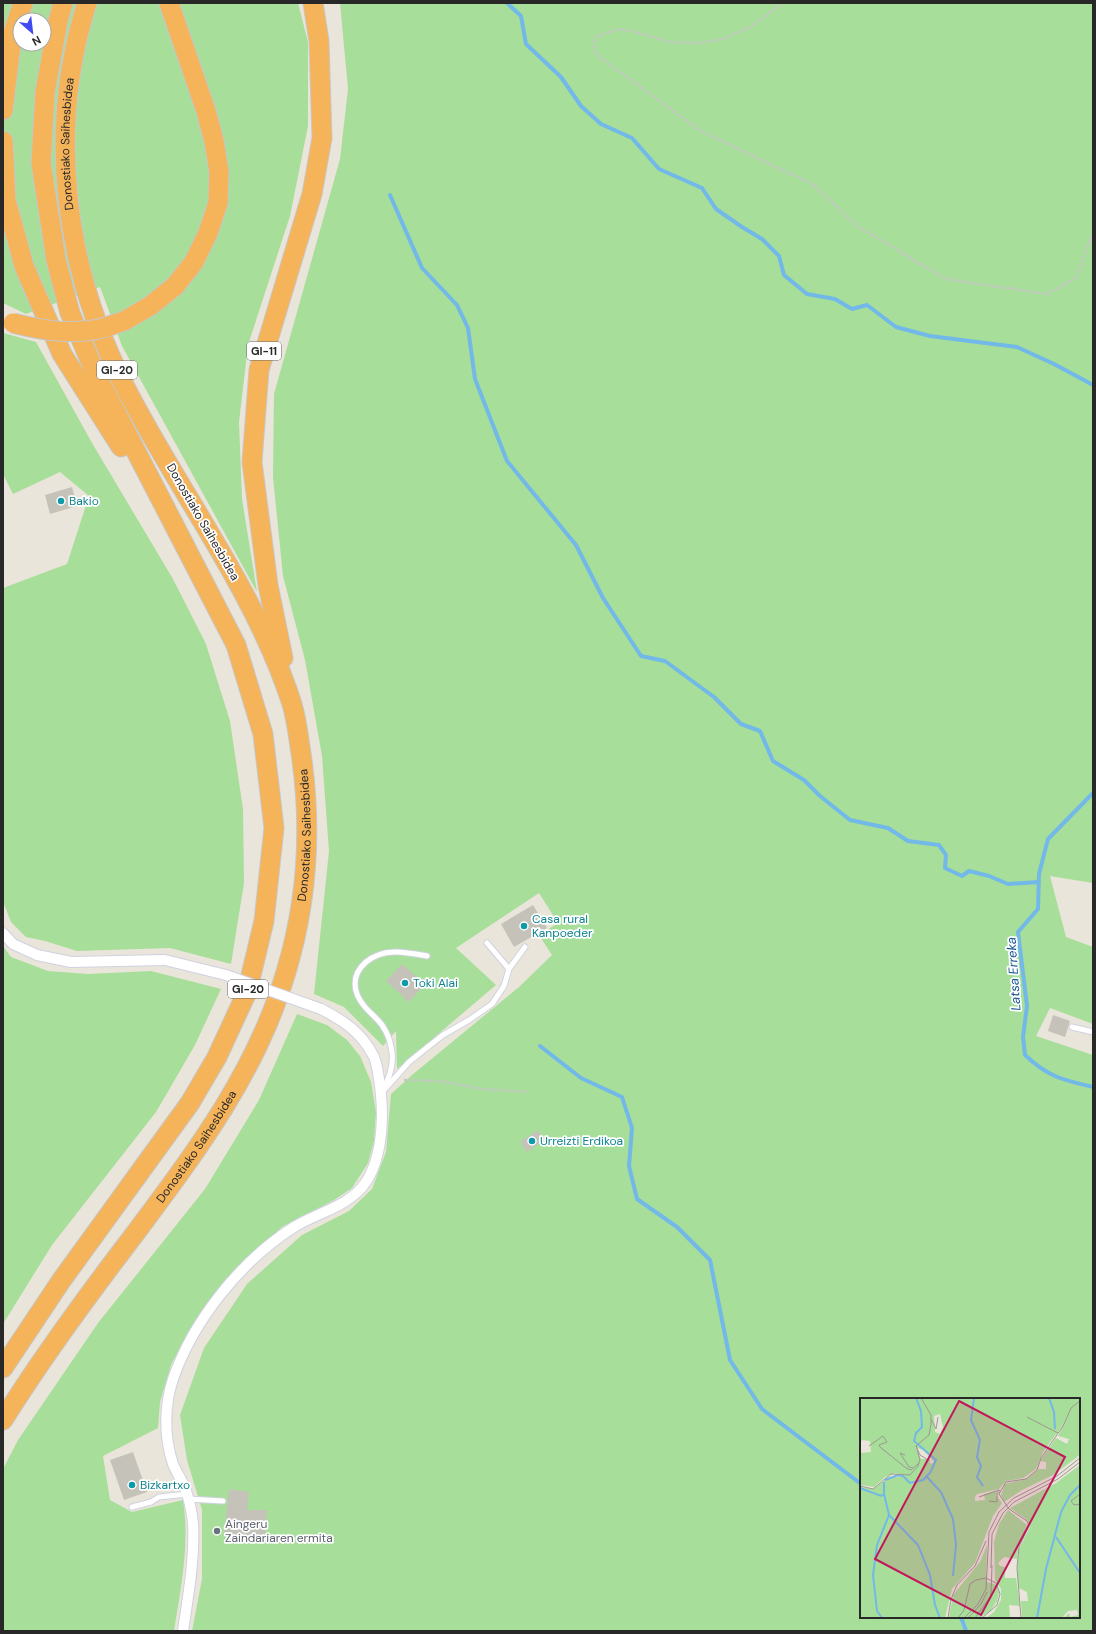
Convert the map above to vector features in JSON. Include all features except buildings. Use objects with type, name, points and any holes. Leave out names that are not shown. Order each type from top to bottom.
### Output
[{"type":"highway","points":[[3,110],[12,36],[22,3]]},
{"type":"highway","name":"Donostiako Saihesbidea","points":[[3,1368],[61,1281],[154,1154],[194,1096],[217,1057],[247,992],[264,921],[274,828],[263,734],[236,645],[94,370],[70,313],[56,260],[41,163],[45,92],[58,21],[63,3]]},
{"type":"highway","name":"Donostiako Saihesbidea","points":[[3,1420],[84,1301],[180,1173],[237,1088],[266,1029],[280,993],[294,941],[305,873],[307,821],[306,792],[298,733],[292,704],[273,654],[251,605],[123,384],[104,341],[88,297],[79,266],[70,220],[65,174],[65,142],[69,79],[75,47],[87,3]]},
{"type":"highway","points":[[8,321],[40,330],[68,332],[95,330],[124,321],[156,301],[175,286],[194,262],[208,234],[218,203],[219,172],[214,141],[206,111],[169,3]]},
{"type":"highway","name":"GI-11","points":[[292,704],[268,585],[252,462],[259,370],[312,194],[322,138],[320,41],[313,3]]},
{"type":"highway","points":[[3,141],[6,200],[24,266],[62,354],[189,555]]},
{"type":"street","points":[[3,933],[13,944],[37,955],[71,962],[165,960],[226,975],[321,1009],[344,1020],[361,1036],[375,1057],[382,1110],[380,1140],[375,1164],[366,1182],[350,1199],[327,1212],[296,1226],[275,1241],[236,1277],[220,1295],[194,1333],[173,1380],[166,1408],[167,1435],[173,1463],[188,1496],[193,1522],[192,1563],[183,1631]]},
{"type":"lane","points":[[487,943],[509,969]]},
{"type":"lane","points":[[381,1094],[396,1079],[409,1062],[424,1050],[492,1004],[504,986],[509,969],[525,947]]},
{"type":"lane","points":[[381,1094],[388,1080],[392,1048],[382,1025],[364,1006],[357,993],[354,981],[359,968],[368,960],[382,952],[404,951],[427,956]]},
{"type":"lane","points":[[1072,1026],[1093,1032]]},
{"type":"lane","points":[[132,1507],[151,1502],[159,1497],[188,1496],[223,1501]]},
{"type":"path","points":[[783,3],[750,27],[724,39],[698,43],[670,42],[636,32],[618,29],[595,37],[595,54],[701,131],[814,185],[857,226],[946,279],[1047,294],[1076,278],[1093,232]]},
{"type":"path","points":[[381,1094],[405,1080],[441,1081],[481,1090],[527,1092]]},
{"type":"green space","points":[[3,3],[298,3],[308,42],[308,126],[290,216],[248,345],[239,422],[242,499],[257,592],[122,346],[100,287],[26,314],[3,303]]},
{"type":"green space","points":[[340,3],[1093,3],[1093,883],[1050,876],[1066,937],[1093,947],[1093,1024],[1050,1008],[1036,1036],[1093,1055],[1093,1631],[192,1631],[202,1579],[202,1510],[187,1460],[180,1415],[204,1348],[247,1284],[302,1235],[349,1211],[372,1189],[386,1152],[391,1094],[519,987],[552,955],[539,935],[558,923],[539,893],[456,948],[496,985],[397,1069],[396,1031],[383,1046],[344,1007],[314,994],[329,851],[322,756],[305,660],[283,576],[273,477],[274,394],[340,159],[348,89]]},
{"type":"green space","points":[[3,333],[36,342],[92,443],[173,579],[206,644],[230,721],[243,809],[244,883],[231,964],[170,948],[77,951],[26,937],[11,922],[4,904],[3,588],[67,564],[89,496],[60,472],[13,494],[3,474]]},
{"type":"green space","points":[[3,946],[11,957],[48,971],[88,974],[151,971],[221,989],[195,1045],[156,1112],[52,1245],[3,1324]]},
{"type":"green space","points":[[297,1014],[327,1025],[347,1040],[360,1056],[371,1082],[376,1112],[374,1141],[368,1163],[352,1188],[334,1200],[282,1227],[252,1254],[215,1293],[188,1332],[171,1365],[160,1402],[158,1428],[103,1456],[110,1500],[132,1512],[183,1500],[186,1533],[184,1566],[174,1631],[3,1631],[3,1469],[18,1440],[98,1323],[205,1189],[259,1100]]},
{"type":"waterway","points":[[507,3],[521,16],[526,44],[561,77],[581,106],[601,124],[632,138],[659,169],[702,188],[716,209],[762,239],[779,256],[784,275],[807,294],[835,299],[852,309],[867,305],[896,327],[930,336],[1017,347],[1054,364],[1093,385]]},
{"type":"waterway","points":[[390,195],[422,268],[457,305],[468,328],[475,379],[507,461],[576,545],[603,598],[641,656],[665,661],[714,697],[741,724],[760,731],[773,761],[804,780],[820,796],[850,820],[888,828],[908,841],[939,845],[946,855],[945,868],[962,876],[969,871],[989,876],[1008,884],[1039,882]]},
{"type":"waterway","name":"Latsa Erreka","points":[[1093,793],[1048,839],[1039,874],[1038,909],[1018,932],[1027,1006],[1023,1037],[1025,1055],[1041,1068],[1056,1077],[1093,1087]]},
{"type":"waterway","points":[[540,1046],[581,1078],[622,1097],[632,1128],[629,1166],[637,1199],[677,1227],[710,1260],[730,1360],[762,1409],[860,1483]]},
{"type":"waterway","points":[[961,1618],[966,1631]]},
{"type":"place","name":"Bakio","points":[[61,501]]},
{"type":"place","name":"Casa rural Kanpoeder","points":[[524,926]]},
{"type":"place","name":"Toki Alai","points":[[405,983]]},
{"type":"place","name":"Urreizti Erdikoa","points":[[532,1141]]},
{"type":"place","name":"Bizkartxo","points":[[132,1485]]},
{"type":"place","name":"Aingeru Zaindariaren ermita","points":[[217,1531]]}]
